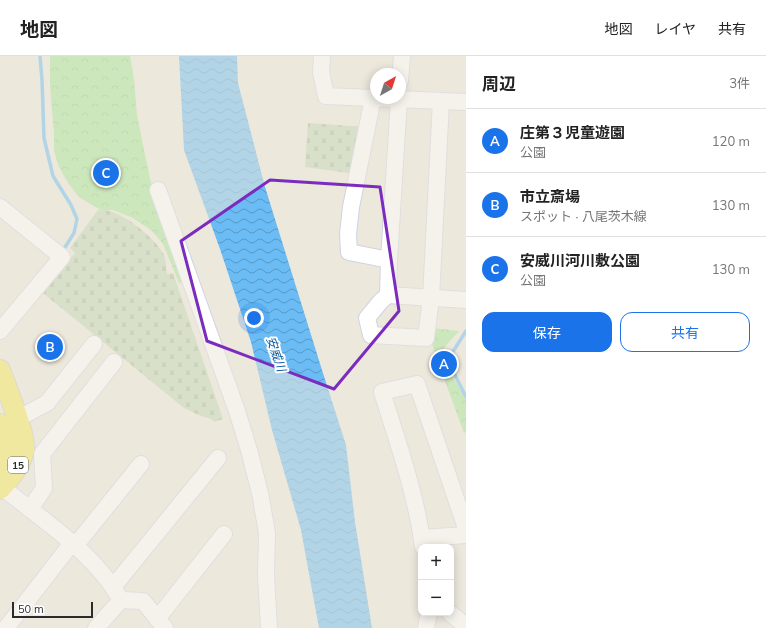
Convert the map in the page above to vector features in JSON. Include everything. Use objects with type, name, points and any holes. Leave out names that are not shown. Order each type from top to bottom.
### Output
[{"type":"main road","name":"15","points":[[0,370],[8,422],[1,482]]},
{"type":"street","points":[[322,56],[322,72],[326,96],[370,98]]},
{"type":"street","points":[[401,68],[402,56]]},
{"type":"street","points":[[406,99],[466,102]]},
{"type":"street","points":[[441,101],[431,298],[426,338],[371,335],[367,318],[381,301],[388,296],[431,298],[466,300]]},
{"type":"street","points":[[371,104],[351,207],[348,234],[349,252],[389,260]]},
{"type":"street","points":[[388,296],[399,104]]},
{"type":"street","points":[[158,190],[250,450],[267,533],[266,575],[269,628]]},
{"type":"street","points":[[0,207],[62,257],[0,331]]},
{"type":"street","points":[[8,422],[47,403],[94,344]]},
{"type":"street","points":[[30,509],[44,488],[42,454],[114,362]]},
{"type":"street","points":[[466,528],[417,384],[382,392],[415,501],[422,543],[466,535]]},
{"type":"street","points":[[96,628],[117,594],[218,458]]},
{"type":"street","points":[[9,627],[74,544],[141,464]]},
{"type":"street","points":[[1,482],[30,509],[74,544],[90,559],[117,594],[143,601],[161,623],[224,534]]},
{"type":"street","points":[[426,628],[428,616]]},
{"type":"highlighted area","points":[[270,180],[380,187],[399,311],[334,389],[207,341],[181,241]]},
{"type":"green space","points":[[50,56],[130,56],[134,79],[137,115],[150,179],[166,227],[187,281],[179,283],[163,244],[152,231],[133,218],[113,210],[101,210],[92,205],[79,197],[68,183],[59,167],[54,151],[50,86]]},
{"type":"green space","points":[[308,123],[364,127],[355,174],[305,167]]},
{"type":"green space","points":[[98,210],[106,210],[125,218],[145,232],[160,248],[166,261],[167,274],[173,273],[223,419],[214,422],[211,419],[184,408],[43,293],[75,253],[70,248]]},
{"type":"green space","points":[[432,328],[459,331],[443,349],[453,377],[466,399],[466,432],[464,433],[434,351],[431,339]]},
{"type":"water","name":"安威川","points":[[179,56],[237,56],[238,83],[265,187],[346,445],[355,522],[372,628],[319,628],[301,530],[272,430],[251,342],[220,249],[184,150]]},
{"type":"waterway","points":[[40,56],[44,138],[53,176],[71,205],[77,219],[74,233],[62,252]]},
{"type":"waterway","points":[[466,331],[449,358],[452,369],[466,397]]},
{"type":"place","name":"安威川河川敷公園","points":[[106,173]]},
{"type":"place","name":"市立斎場","points":[[50,347]]},
{"type":"place","name":"庄第３児童遊園","points":[[444,364]]}]
